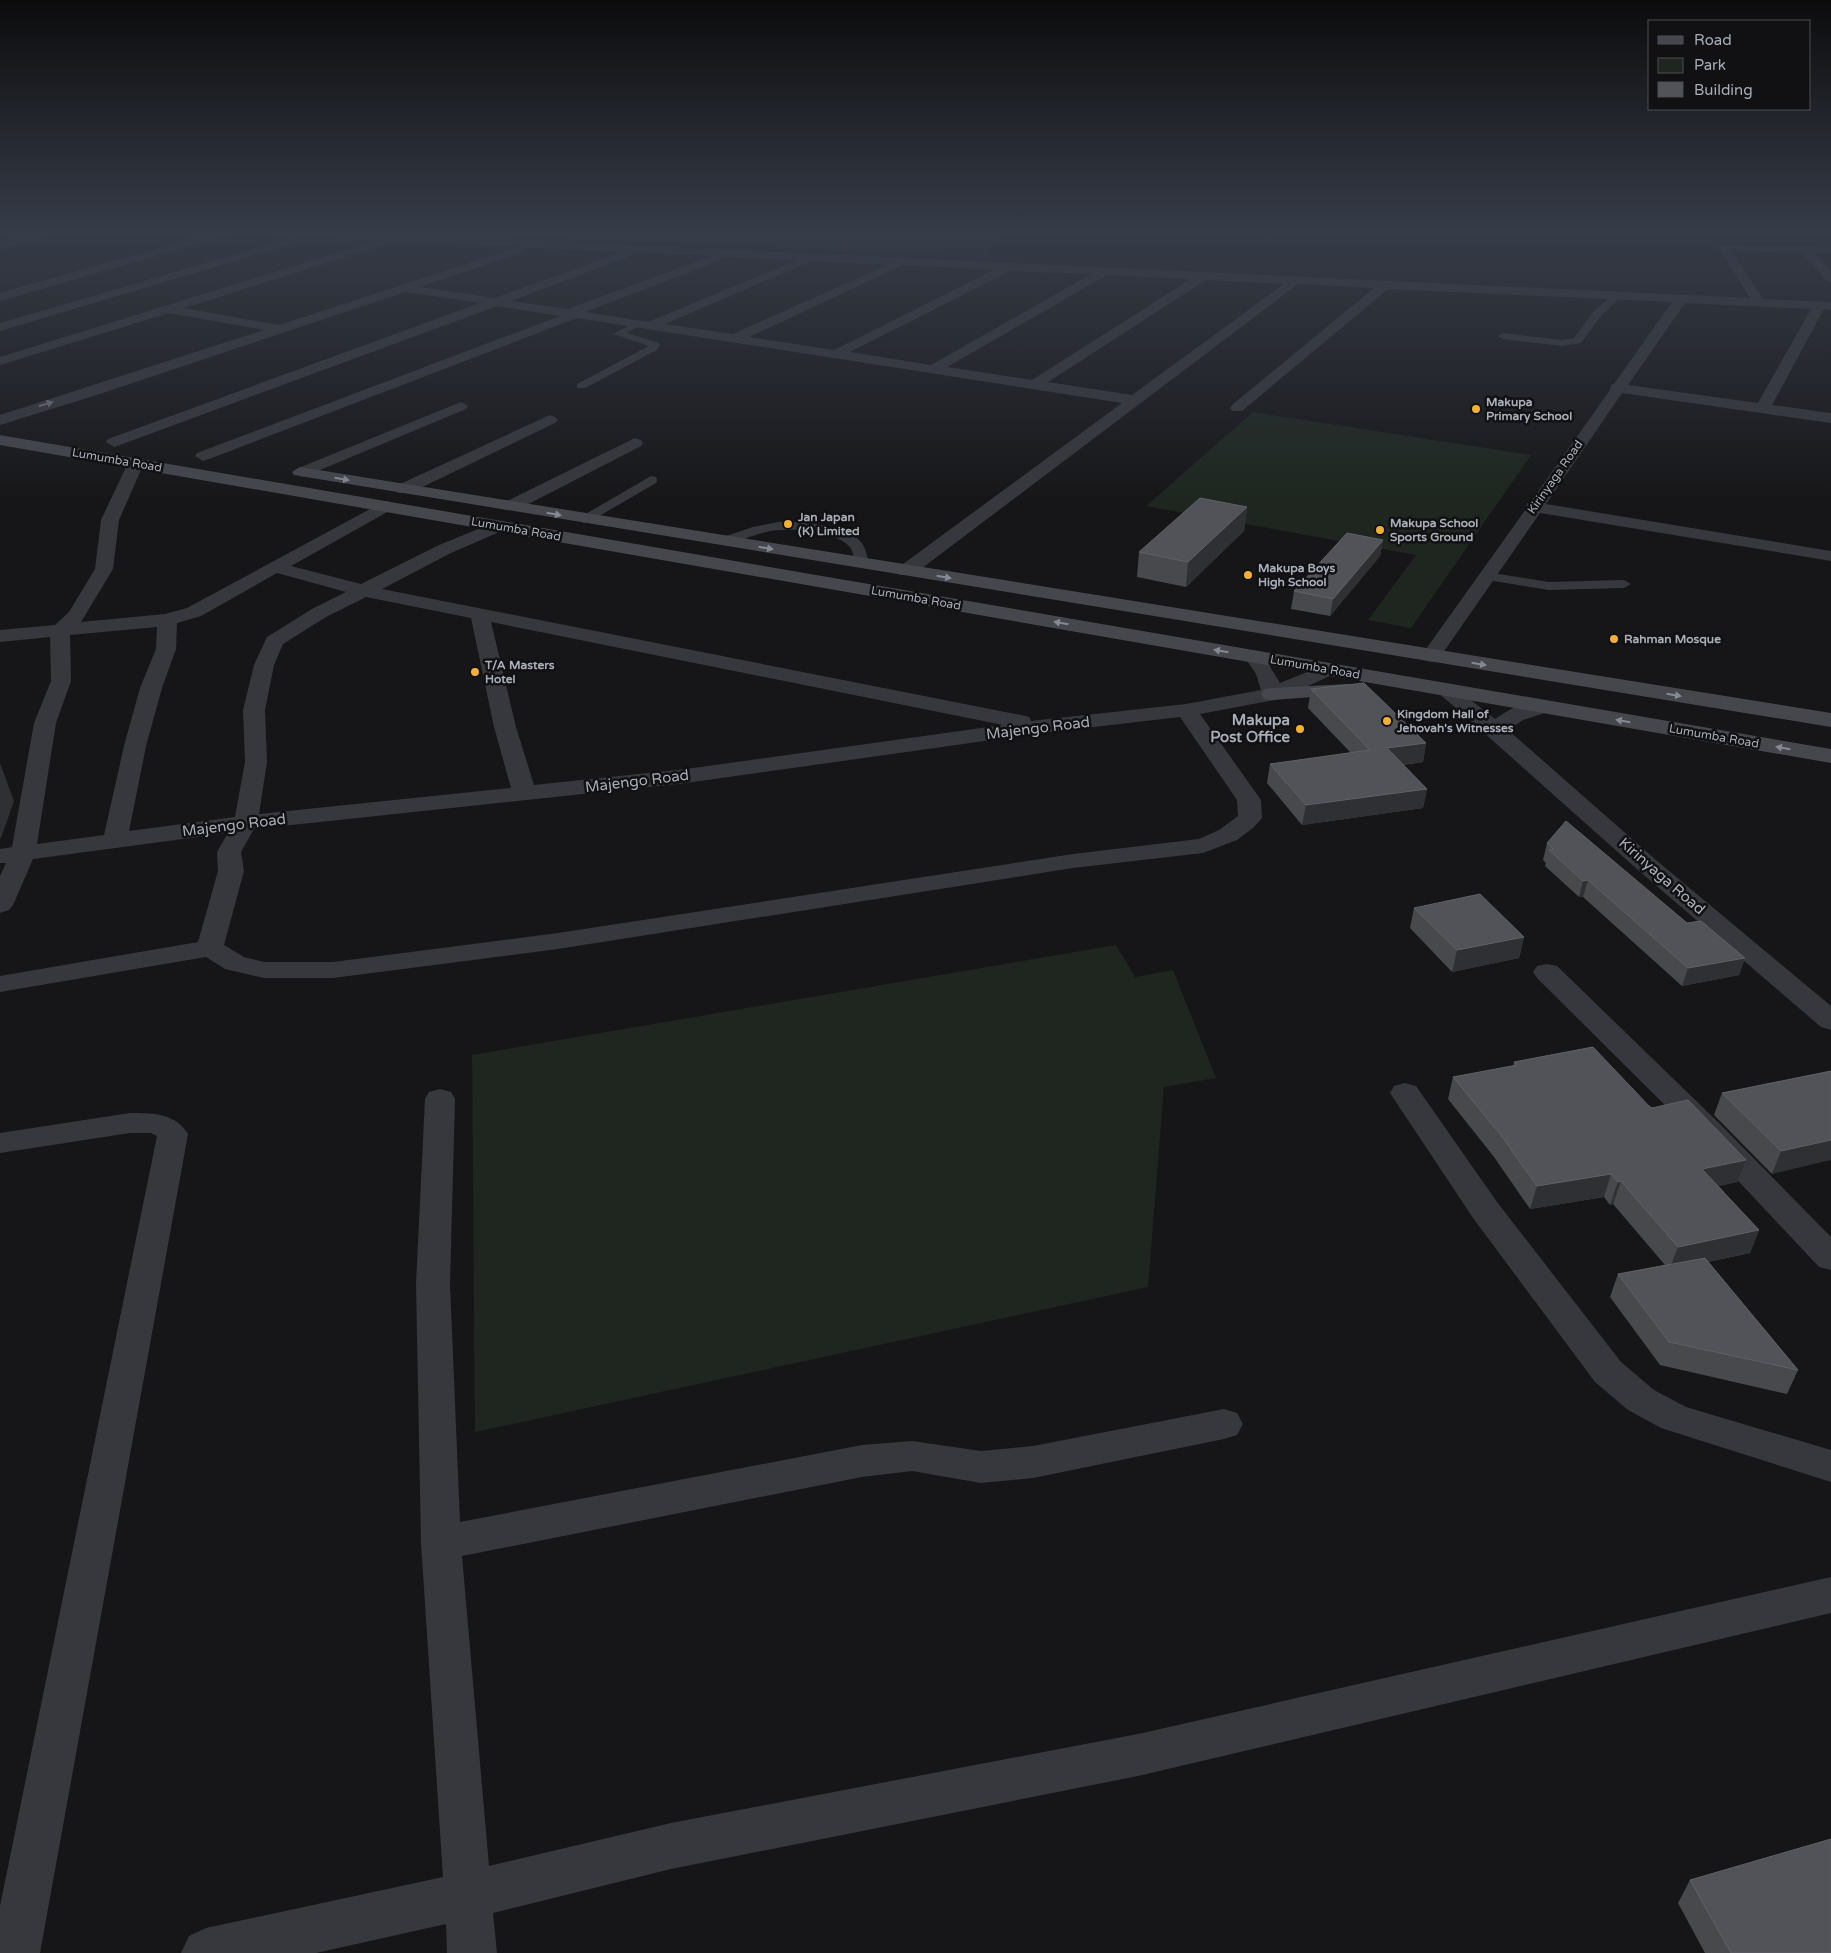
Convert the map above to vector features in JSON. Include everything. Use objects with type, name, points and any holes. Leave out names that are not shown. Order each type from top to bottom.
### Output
[{"type":"main road","name":"Lumumba Road","points":[[1,434],[34,426],[149,448]]},
{"type":"main road","name":"Lumumba Road","points":[[1,434],[136,463],[384,506],[505,516],[584,519],[1831,720]]},
{"type":"main road","points":[[185,454],[239,462]]},
{"type":"main road","name":"Lumumba Road","points":[[284,470],[404,489],[505,516],[1327,670],[1831,756]]},
{"type":"main road","points":[[1327,670],[1347,641]]},
{"type":"main road","points":[[1518,703],[1530,672]]},
{"type":"main road","points":[[1272,694],[1338,690],[1443,691]]},
{"type":"street","points":[[0,327],[20,321]]},
{"type":"street","points":[[0,361],[129,321]]},
{"type":"street","points":[[233,321],[280,330]]},
{"type":"street","points":[[1,434],[51,402],[98,390],[306,321]]},
{"type":"street","points":[[114,442],[442,321]]},
{"type":"street","points":[[203,456],[553,321]]},
{"type":"street","points":[[618,321],[1134,400]]},
{"type":"street","points":[[643,325],[653,321]]},
{"type":"street","points":[[734,338],[771,321]]},
{"type":"street","points":[[836,354],[901,321]]},
{"type":"street","points":[[934,369],[1018,321]]},
{"type":"street","points":[[1034,384],[1133,321]]},
{"type":"street","points":[[906,571],[1240,321]]},
{"type":"street","points":[[1237,408],[1341,321]]},
{"type":"street","name":"Kirinyaga Road","points":[[1431,656],[1616,388],[1665,321]]},
{"type":"street","points":[[1763,408],[1816,321]]},
{"type":"street","points":[[1616,388],[1831,418]]},
{"type":"street","points":[[34,426],[98,390]]},
{"type":"street","points":[[302,472],[461,406]]},
{"type":"street","points":[[404,489],[550,420]]},
{"type":"street","points":[[210,948],[231,871],[229,852],[246,823],[256,762],[254,710],[264,665],[274,641],[312,617],[445,549],[635,443]]},
{"type":"street","points":[[0,905],[12,854],[34,780],[45,723],[61,681],[60,631],[77,615],[104,569],[110,520],[136,463]]},
{"type":"street","points":[[0,636],[166,620],[194,612],[384,506]]},
{"type":"street","points":[[1533,507],[1831,556]]},
{"type":"street","points":[[274,567],[365,591],[478,613],[556,631],[1042,726]]},
{"type":"street","points":[[478,613],[490,653],[505,727],[526,794]]},
{"type":"street","points":[[115,840],[135,746],[151,688],[166,649],[166,620]]},
{"type":"street","points":[[1254,656],[1264,669],[1271,684],[1272,694]]},
{"type":"street","name":"Majengo Road","points":[[12,854],[246,823],[686,776],[1042,726],[1186,710],[1272,694],[1327,670]]},
{"type":"street","name":"Kirinyaga Road","points":[[1443,691],[1494,730],[1831,1021]]},
{"type":"street","points":[[1494,730],[1515,714],[1540,707]]},
{"type":"street","points":[[0,984],[210,948],[235,963],[264,970],[333,970],[558,941],[1073,861],[1203,846],[1221,840],[1250,818],[1249,800],[1186,710]]},
{"type":"street","points":[[1547,972],[1709,1131],[1831,1258]]},
{"type":"street","points":[[1405,1093],[1485,1210],[1608,1372],[1642,1400],[1674,1418],[1796,1457],[1831,1466]]},
{"type":"street","points":[[440,1099],[434,1284],[440,1543],[472,1953]]},
{"type":"street","points":[[0,1143],[130,1123],[152,1123],[166,1127],[173,1134],[15,1953]]},
{"type":"street","points":[[440,1543],[862,1461],[912,1456],[980,1467],[1033,1462],[1224,1424]]},
{"type":"street","points":[[206,1953],[468,1895],[671,1846],[1138,1755],[1831,1595]]},
{"type":"lane","points":[[1503,336],[1562,343],[1576,341],[1591,321]]},
{"type":"lane","points":[[581,386],[653,348],[655,345],[651,343],[618,334],[643,325]]},
{"type":"lane","points":[[584,519],[651,480]]},
{"type":"lane","points":[[725,541],[761,529],[778,526],[797,527],[840,534],[851,540],[857,546],[862,563]]},
{"type":"lane","points":[[1486,576],[1549,586],[1624,584]]},
{"type":"green space","name":"Makupa School Sports Ground","points":[[1253,412],[1531,455],[1411,628],[1368,620],[1416,555],[1146,506]]},
{"type":"green space","points":[[1116,945],[1135,977],[1173,970],[1216,1078],[1164,1087],[1148,1287],[475,1432],[472,1055]]},
{"type":"building","points":[[1200,498],[1247,507],[1188,562],[1139,552]]},
{"type":"building","points":[[1347,533],[1383,540],[1333,599],[1294,591]]},
{"type":"building","points":[[1364,683],[1426,743],[1387,748],[1427,789],[1306,805],[1270,764],[1370,750],[1311,689]]},
{"type":"building","points":[[1566,821],[1687,923],[1701,921],[1745,958],[1688,968],[1588,880],[1583,881],[1549,850],[1553,849],[1547,843]]},
{"type":"building","points":[[1480,894],[1524,937],[1457,950],[1414,908]]},
{"type":"building","points":[[1593,1047],[1649,1106],[1652,1108],[1688,1100],[1746,1160],[1702,1169],[1759,1230],[1678,1247],[1621,1181],[1618,1182],[1611,1174],[1537,1186],[1500,1134],[1453,1077],[1517,1065],[1514,1062]]},
{"type":"building","points":[[1831,1071],[1831,1140],[1781,1151],[1722,1093]]},
{"type":"building","points":[[1705,1258],[1798,1370],[1669,1342],[1618,1274]]},
{"type":"building","points":[[1831,1839],[1831,1953],[1731,1953],[1690,1880]]},
{"type":"place","name":"Makupa Primary School","points":[[1476,409]]},
{"type":"place","name":"Jan Japan (K) Limited","points":[[788,524]]},
{"type":"place","name":"Makupa School Sports Ground","points":[[1380,530]]},
{"type":"place","name":"Makupa Boys High School","points":[[1248,575]]},
{"type":"place","name":"Rahman Mosque","points":[[1614,639]]},
{"type":"place","name":"T/A Masters Hotel","points":[[475,672]]},
{"type":"place","name":"Kingdom Hall of Jehovah's Witnesses","points":[[1387,721]]},
{"type":"place","name":"Makupa Post Office","points":[[1300,729]]}]
